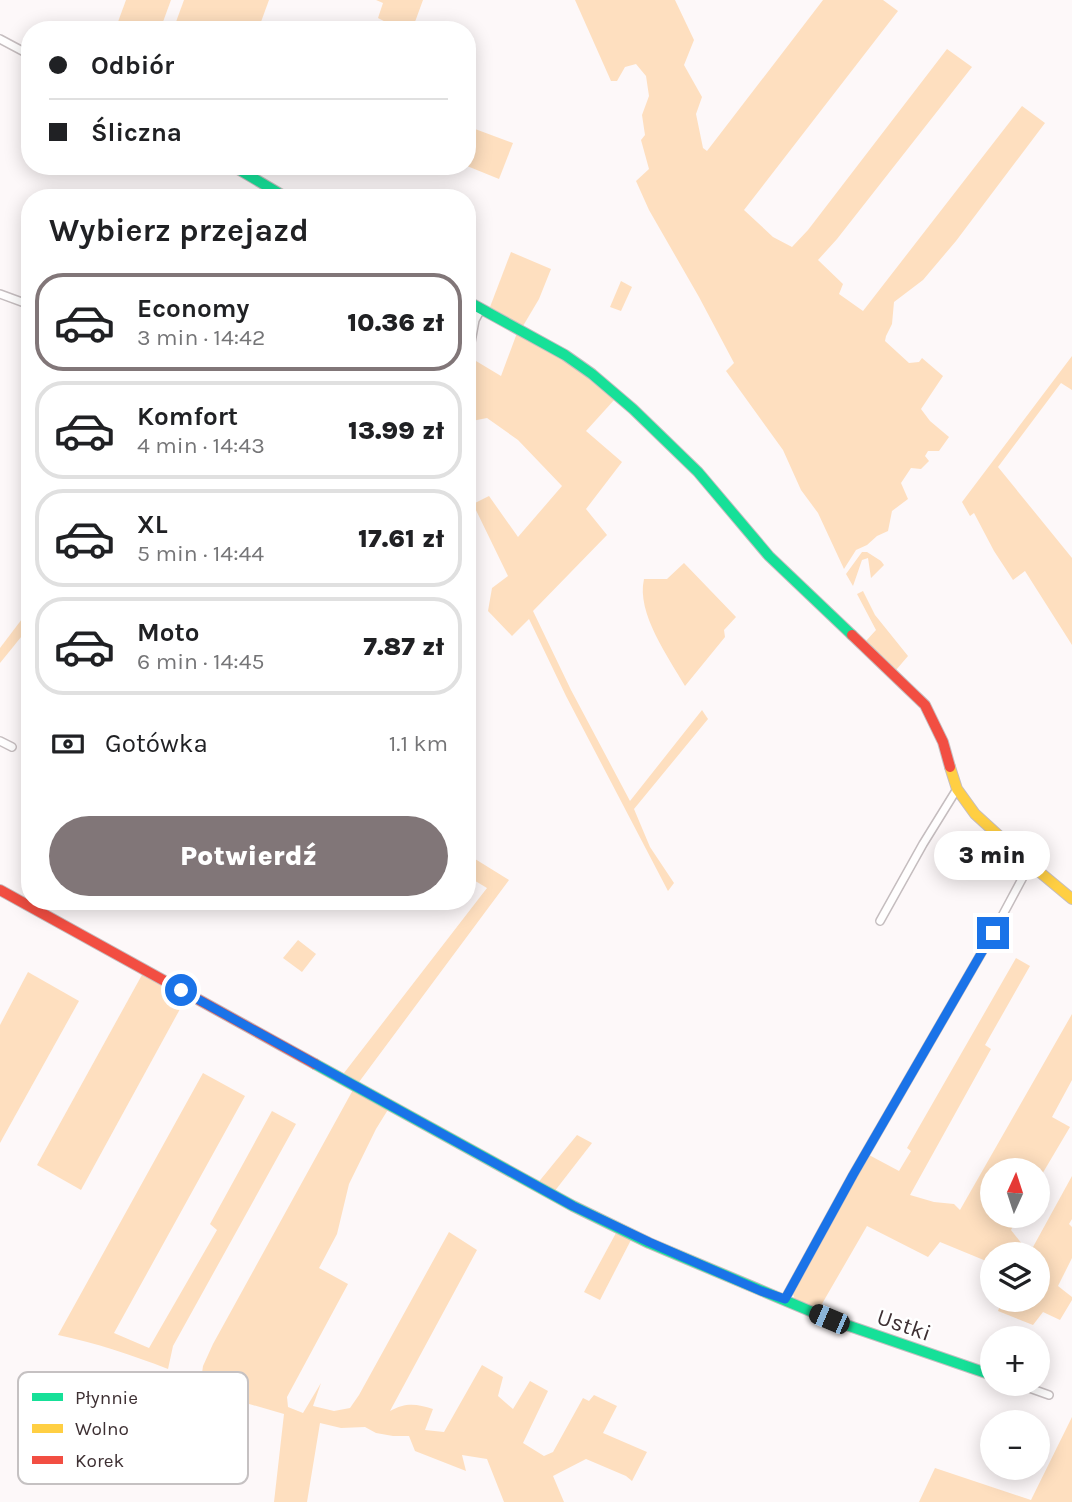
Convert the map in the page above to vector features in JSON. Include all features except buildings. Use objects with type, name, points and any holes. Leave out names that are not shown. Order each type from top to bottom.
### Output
[{"type":"street","points":[[0,39],[21,50]]},
{"type":"street","points":[[248,175],[272,189]]},
{"type":"street","points":[[0,294],[21,302]]},
{"type":"street","points":[[476,306],[565,355],[592,374],[633,409],[698,472],[769,556],[925,705],[943,742],[957,789],[975,814],[1072,899]]},
{"type":"street","points":[[476,318],[481,309]]},
{"type":"street","points":[[0,741],[12,747]]},
{"type":"street","points":[[880,921],[957,789]]},
{"type":"street","points":[[785,1299],[1030,864]]},
{"type":"street","name":"Ustki","points":[[0,890],[21,902]]},
{"type":"street","name":"Ustki","points":[[36,910],[573,1206],[761,1291],[862,1331],[980,1372]]},
{"type":"shaded area","points":[[126,0],[171,0],[163,21],[118,21]]},
{"type":"shaded area","points":[[184,0],[269,0],[261,21],[176,21]]},
{"type":"shaded area","points":[[376,0],[423,0],[415,21],[384,21],[378,18],[383,3]]},
{"type":"shaded area","points":[[575,0],[675,0],[694,40],[684,65],[702,97],[696,114],[703,148],[707,151],[823,0],[883,0],[898,11],[744,210],[773,237],[792,247],[808,230],[947,49],[972,67],[818,260],[843,284],[839,294],[863,311],[1022,106],[1045,123],[956,241],[923,280],[894,302],[892,324],[885,341],[909,363],[919,362],[922,358],[943,376],[921,409],[930,421],[949,437],[939,451],[928,451],[925,456],[929,461],[921,469],[911,468],[901,483],[908,499],[892,511],[888,531],[856,550],[844,569],[818,513],[801,490],[783,450],[726,371],[734,363],[649,210],[636,181],[649,169],[641,140],[645,135],[642,115],[649,96],[646,76],[636,64],[625,67],[617,81],[611,81]]},
{"type":"shaded area","points":[[476,129],[513,143],[499,179],[476,170]]},
{"type":"shaded area","points":[[511,252],[551,269],[539,299],[523,326],[490,307]]},
{"type":"shaded area","points":[[621,281],[632,287],[621,311],[610,307]]},
{"type":"shaded area","points":[[517,333],[566,361],[615,399],[586,431],[622,462],[586,509],[607,535],[533,611],[630,801],[702,710],[708,719],[634,809],[650,847],[674,883],[668,891],[529,619],[512,636],[488,611],[492,588],[508,576],[476,510],[476,502],[489,496],[518,537],[562,486],[518,440],[487,418],[476,420],[476,361],[501,376]]},
{"type":"shaded area","points":[[1072,356],[1072,390],[1061,383],[998,467],[1072,558],[1072,645],[1025,571],[1013,580],[974,513],[970,516],[962,502]]},
{"type":"shaded area","points":[[862,552],[867,552],[884,565],[871,578],[868,558],[862,560],[853,586],[846,574]]},
{"type":"shaded area","points":[[684,563],[736,617],[724,630],[725,637],[685,686],[649,620],[643,592],[644,579],[667,579]]},
{"type":"shaded area","points":[[863,591],[875,615],[908,656],[896,670],[866,641],[876,630],[857,594]]},
{"type":"shaded area","points":[[21,620],[21,637],[0,663],[0,648]]},
{"type":"shaded area","points":[[476,860],[509,880],[359,1082],[344,1073],[470,910],[476,910],[476,902],[487,888],[476,881]]},
{"type":"shaded area","points":[[298,940],[316,954],[302,972],[283,958]]},
{"type":"shaded area","points":[[1016,958],[1030,966],[985,1045],[991,1049],[910,1195],[954,1204],[960,1210],[980,1175],[980,1228],[1012,1228],[1020,1242],[980,1242],[980,1258],[940,1242],[928,1257],[867,1226],[819,1309],[795,1300],[792,1291],[869,1155],[899,1171],[911,1151],[907,1148]]},
{"type":"shaded area","points":[[28,972],[79,1001],[0,1143],[0,1025]]},
{"type":"shaded area","points":[[143,973],[186,998],[81,1190],[37,1165]]},
{"type":"shaded area","points":[[1072,1014],[1072,1080],[1052,1117],[1070,1127],[1050,1161],[1050,1158],[990,1158]]},
{"type":"shaded area","points":[[203,1073],[245,1096],[114,1333],[149,1348],[217,1230],[210,1224],[272,1111],[296,1124],[173,1346],[168,1369],[114,1350],[58,1335]]},
{"type":"shaded area","points":[[354,1088],[389,1108],[349,1184],[337,1234],[319,1268],[348,1284],[287,1397],[288,1407],[303,1413],[321,1383],[313,1406],[334,1411],[350,1408],[449,1232],[477,1250],[390,1411],[412,1405],[433,1409],[425,1430],[444,1432],[482,1365],[503,1377],[498,1396],[513,1409],[530,1381],[548,1391],[523,1443],[544,1456],[553,1452],[583,1398],[589,1401],[594,1395],[617,1406],[603,1433],[647,1452],[632,1481],[586,1459],[553,1476],[564,1502],[504,1502],[487,1459],[462,1455],[466,1471],[415,1451],[409,1436],[376,1433],[365,1427],[341,1428],[320,1423],[307,1502],[274,1502],[284,1414],[248,1404],[248,1372],[202,1372],[213,1344]]},
{"type":"shaded area","points":[[577,1135],[592,1143],[554,1192],[537,1184]]},
{"type":"shaded area","points":[[1072,1176],[1072,1219],[1069,1224],[1072,1227],[1072,1258],[1058,1286],[1072,1297],[1072,1300],[1060,1320],[1043,1312],[1050,1312],[1050,1242],[1036,1242],[1043,1228],[1050,1228],[1050,1216]]},
{"type":"shaded area","points":[[616,1233],[631,1240],[600,1300],[584,1292]]},
{"type":"shaded area","points":[[1000,1312],[1043,1312],[1033,1325]]},
{"type":"shaded area","points":[[1072,1417],[1072,1502],[919,1502],[935,1468],[1031,1500],[1041,1480],[1050,1480],[1050,1462]]},
{"type":"traffic: fast","points":[[248,175],[272,189]]},
{"type":"traffic: fast","points":[[476,306],[565,355],[633,409],[698,472],[769,556],[852,635]]},
{"type":"traffic: fast","points":[[315,1064],[573,1206],[649,1243],[829,1319],[980,1371]]},
{"type":"traffic: slow","points":[[950,767],[957,789],[975,814],[1072,899]]},
{"type":"traffic: jam","points":[[852,635],[925,705],[943,742],[950,767]]},
{"type":"traffic: jam","points":[[0,890],[21,902]]},
{"type":"traffic: jam","points":[[36,910],[315,1064]]},
{"type":"route","points":[[181,990],[573,1206],[649,1242],[785,1299],[853,1175],[993,933]]}]
